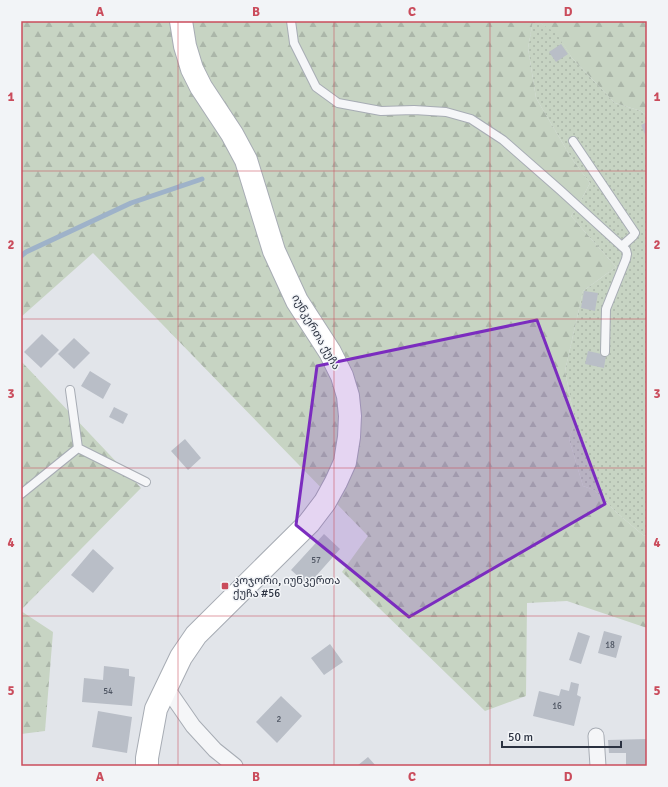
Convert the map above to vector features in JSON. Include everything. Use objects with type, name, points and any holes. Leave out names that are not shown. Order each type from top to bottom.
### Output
[{"type":"main road","name":"იუნკერთა ქუჩა","points":[[146,766],[156,709],[181,657],[196,635],[309,523],[325,502],[336,482],[345,462],[349,438],[350,416],[348,396],[342,376],[330,352],[297,301],[274,251],[246,160],[232,134],[201,87],[192,69],[185,46],[181,21]]},
{"type":"street","points":[[166,687],[193,726],[216,750],[235,766]]},
{"type":"street","points":[[596,736],[598,766]]},
{"type":"lane","points":[[291,21],[294,42],[316,87],[338,103],[381,111],[414,110],[446,112],[471,118],[503,140],[626,250],[627,254],[606,309],[605,352]]},
{"type":"lane","points":[[573,141],[635,233],[622,246]]},
{"type":"lane","points":[[70,390],[78,448]]},
{"type":"lane","points":[[78,448],[146,482]]},
{"type":"lane","points":[[21,494],[78,448]]},
{"type":"highlighted area","points":[[537,320],[605,504],[409,617],[296,525],[317,366]]},
{"type":"green space","points":[[21,21],[533,21],[528,48],[536,98],[572,159],[590,183],[571,216],[616,267],[583,291],[565,371],[575,422],[569,439],[583,486],[594,490],[617,513],[643,535],[647,536],[647,628],[567,601],[527,603],[526,696],[485,711],[342,572],[368,536],[93,253],[21,317]]},
{"type":"green space","points":[[533,21],[537,21],[556,32],[572,58],[615,103],[641,111],[647,116],[647,536],[643,535],[617,513],[594,490],[583,486],[569,439],[575,422],[565,371],[583,291],[616,267],[571,216],[590,183],[572,159],[536,98],[528,48]]},
{"type":"green space","points":[[537,21],[647,21],[647,116],[641,111],[615,103],[572,58],[556,33]]},
{"type":"green space","points":[[21,361],[141,488],[21,610]]},
{"type":"green space","points":[[21,611],[53,632],[45,731],[21,734]]},
{"type":"building","points":[[561,44],[568,54],[556,62],[549,52]]},
{"type":"building","points":[[647,122],[647,139],[641,125]]},
{"type":"building","points":[[584,291],[598,293],[595,311],[581,308]]},
{"type":"building","points":[[42,334],[59,350],[41,368],[24,352]]},
{"type":"building","points":[[74,338],[90,353],[74,369],[58,354]]},
{"type":"building","points":[[588,351],[606,355],[604,368],[585,364]]},
{"type":"building","points":[[90,371],[111,384],[103,399],[81,386]]},
{"type":"building","points":[[114,407],[128,414],[123,424],[109,417]]},
{"type":"building","points":[[185,439],[201,458],[188,470],[171,451]]},
{"type":"building","points":[[324,534],[340,549],[308,585],[291,570]]},
{"type":"building","points":[[93,549],[114,568],[93,593],[71,575]]},
{"type":"building","points":[[604,631],[622,636],[616,658],[598,653]]},
{"type":"building","points":[[578,632],[590,636],[581,664],[569,660]]},
{"type":"building","points":[[330,644],[343,662],[324,675],[311,658]]},
{"type":"building","points":[[104,666],[129,669],[129,676],[135,677],[132,706],[82,702],[84,678],[103,680]]},
{"type":"building","points":[[571,682],[579,684],[577,695],[581,697],[574,726],[533,716],[539,691],[559,696],[561,689],[569,691]]},
{"type":"building","points":[[281,696],[302,716],[277,743],[256,722]]},
{"type":"building","points":[[98,711],[132,717],[127,753],[92,747]]},
{"type":"building","points":[[647,739],[647,766],[626,766],[626,753],[609,753],[608,740]]},
{"type":"building","points":[[368,757],[376,766],[357,766]]},
{"type":"waterway","points":[[21,256],[26,252],[131,203],[202,179]]},
{"type":"place","name":"კოჯორი, იუნკერთა ქუჩა #56","points":[[225,586]]}]
